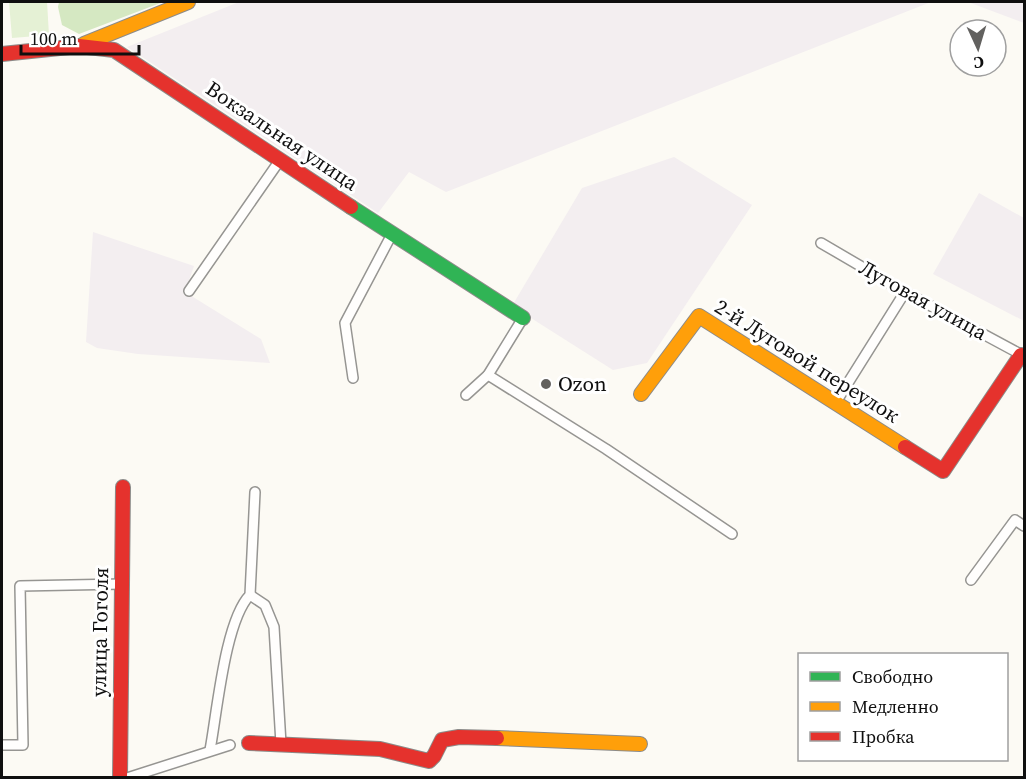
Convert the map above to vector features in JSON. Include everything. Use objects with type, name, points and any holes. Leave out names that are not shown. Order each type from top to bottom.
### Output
[{"type":"street","points":[[79,46],[188,2]]},
{"type":"street","name":"Вокзальная улица","points":[[2,54],[79,46],[114,50],[523,318]]},
{"type":"street","points":[[189,291],[280,160]]},
{"type":"street","points":[[353,378],[345,323],[392,234]]},
{"type":"street","name":"Луговая улица","points":[[822,243],[905,292],[1023,356]]},
{"type":"street","points":[[836,402],[905,292]]},
{"type":"street","name":"2-й Луговой переулок","points":[[641,394],[699,316],[944,471],[1023,356]]},
{"type":"street","points":[[466,395],[488,375],[523,318]]},
{"type":"street","points":[[488,375],[606,449],[732,534]]},
{"type":"street","name":"улица Гоголя","points":[[120,777],[123,487]]},
{"type":"street","points":[[210,750],[228,644],[243,602],[250,595],[255,492]]},
{"type":"street","points":[[971,580],[1015,520],[1024,526]]},
{"type":"street","points":[[2,745],[23,745],[20,586],[122,584]]},
{"type":"street","points":[[250,595],[265,605],[274,627],[281,744]]},
{"type":"street","points":[[249,742],[380,749],[429,761],[442,740],[459,737],[640,744]]},
{"type":"street","points":[[127,777],[230,745]]},
{"type":"shaded area","points":[[239,2],[931,2],[446,192],[409,172],[378,213],[127,47]]},
{"type":"shaded area","points":[[968,2],[1024,2],[1024,23]]},
{"type":"shaded area","points":[[674,157],[752,205],[647,363],[613,370],[512,306],[582,188]]},
{"type":"shaded area","points":[[979,193],[1024,218],[1024,321],[933,274]]},
{"type":"shaded area","points":[[93,232],[194,266],[185,292],[261,339],[270,363],[138,354],[97,348],[86,342]]},
{"type":"green space","points":[[9,2],[47,2],[49,35],[12,38]]},
{"type":"green space","points":[[59,2],[163,2],[79,34],[62,25]]},
{"type":"traffic: fast","points":[[351,207],[523,318]]},
{"type":"traffic: slow","points":[[84,44],[188,2]]},
{"type":"traffic: slow","points":[[641,394],[699,316],[905,447]]},
{"type":"traffic: slow","points":[[497,738],[640,744]]},
{"type":"traffic: jam","points":[[2,54],[79,46],[114,50],[351,207]]},
{"type":"traffic: jam","points":[[905,447],[943,471],[1021,355]]},
{"type":"traffic: jam","points":[[120,778],[123,487]]},
{"type":"traffic: jam","points":[[249,743],[380,749],[429,761],[442,740],[459,737],[497,738]]},
{"type":"place","name":"Ozon","points":[[546,384]]}]
